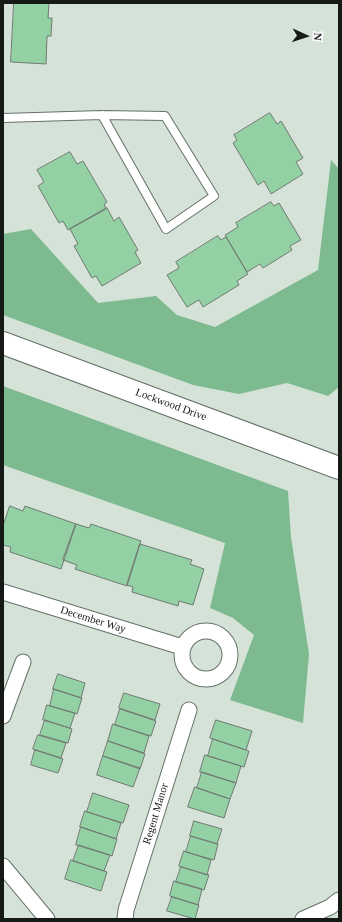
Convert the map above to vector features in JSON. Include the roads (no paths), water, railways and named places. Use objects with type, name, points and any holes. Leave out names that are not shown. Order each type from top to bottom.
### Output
[{"type":"street","name":"Lockwood Drive","points":[[3,343],[339,468]]},
{"type":"street","name":"December Way","points":[[3,592],[182,647]]},
{"type":"street","points":[[3,716],[23,662]]},
{"type":"street","name":"Regent Manor","points":[[125,919],[126,910],[189,710]]},
{"type":"street","points":[[3,866],[47,919]]},
{"type":"street","points":[[303,919],[330,907],[339,900]]},
{"type":"lane","points":[[3,118],[102,115],[166,116],[214,196],[166,229],[102,115]]}]
